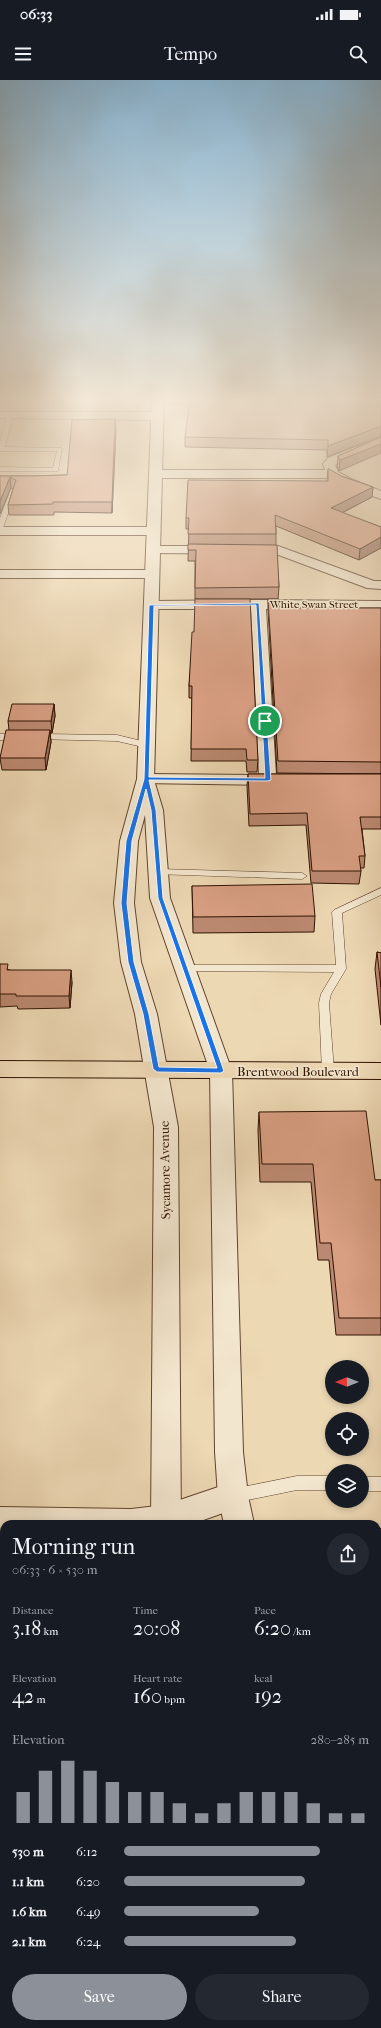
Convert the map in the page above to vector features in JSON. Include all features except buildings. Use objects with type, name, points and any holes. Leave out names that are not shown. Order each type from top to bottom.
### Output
[{"type":"main road","name":"Brentwood Boulevard","points":[[0,1068],[221,1071],[381,1071]]},
{"type":"street","name":"Sycamore Avenue","points":[[155,490],[152,531],[153,550],[146,779],[129,841],[124,903],[131,962],[146,1014],[157,1069],[166,1127],[166,1520]]},
{"type":"street","points":[[367,490],[381,495]]},
{"type":"street","points":[[0,530],[152,531]]},
{"type":"street","points":[[153,550],[278,550],[372,585],[381,585]]},
{"type":"street","points":[[0,574],[152,574]]},
{"type":"street","points":[[258,604],[268,780]]},
{"type":"street","name":"White Swan Street","points":[[151,605],[381,604]]},
{"type":"street","name":"Sycamore Avenue","points":[[146,779],[154,810],[160,898],[221,1071],[229,1452],[233,1496],[238,1520]]},
{"type":"street","points":[[146,779],[298,780]]},
{"type":"street","points":[[171,1520],[233,1496]]},
{"type":"lane","points":[[0,530],[13,490]]},
{"type":"lane","points":[[0,737],[117,738],[147,745]]},
{"type":"lane","points":[[158,872],[302,876]]},
{"type":"lane","points":[[328,1070],[324,1003],[326,994],[341,969],[337,912],[381,891]]},
{"type":"lane","points":[[185,968],[341,969]]},
{"type":"lane","points":[[233,1496],[297,1483],[325,1483]]},
{"type":"lane","points":[[369,1484],[381,1484]]},
{"type":"route","points":[[265,721],[258,604],[151,605],[146,779],[154,810],[160,898],[221,1071],[157,1069],[146,1014],[131,962],[124,903],[129,841],[146,779],[268,780],[265,721]]}]
